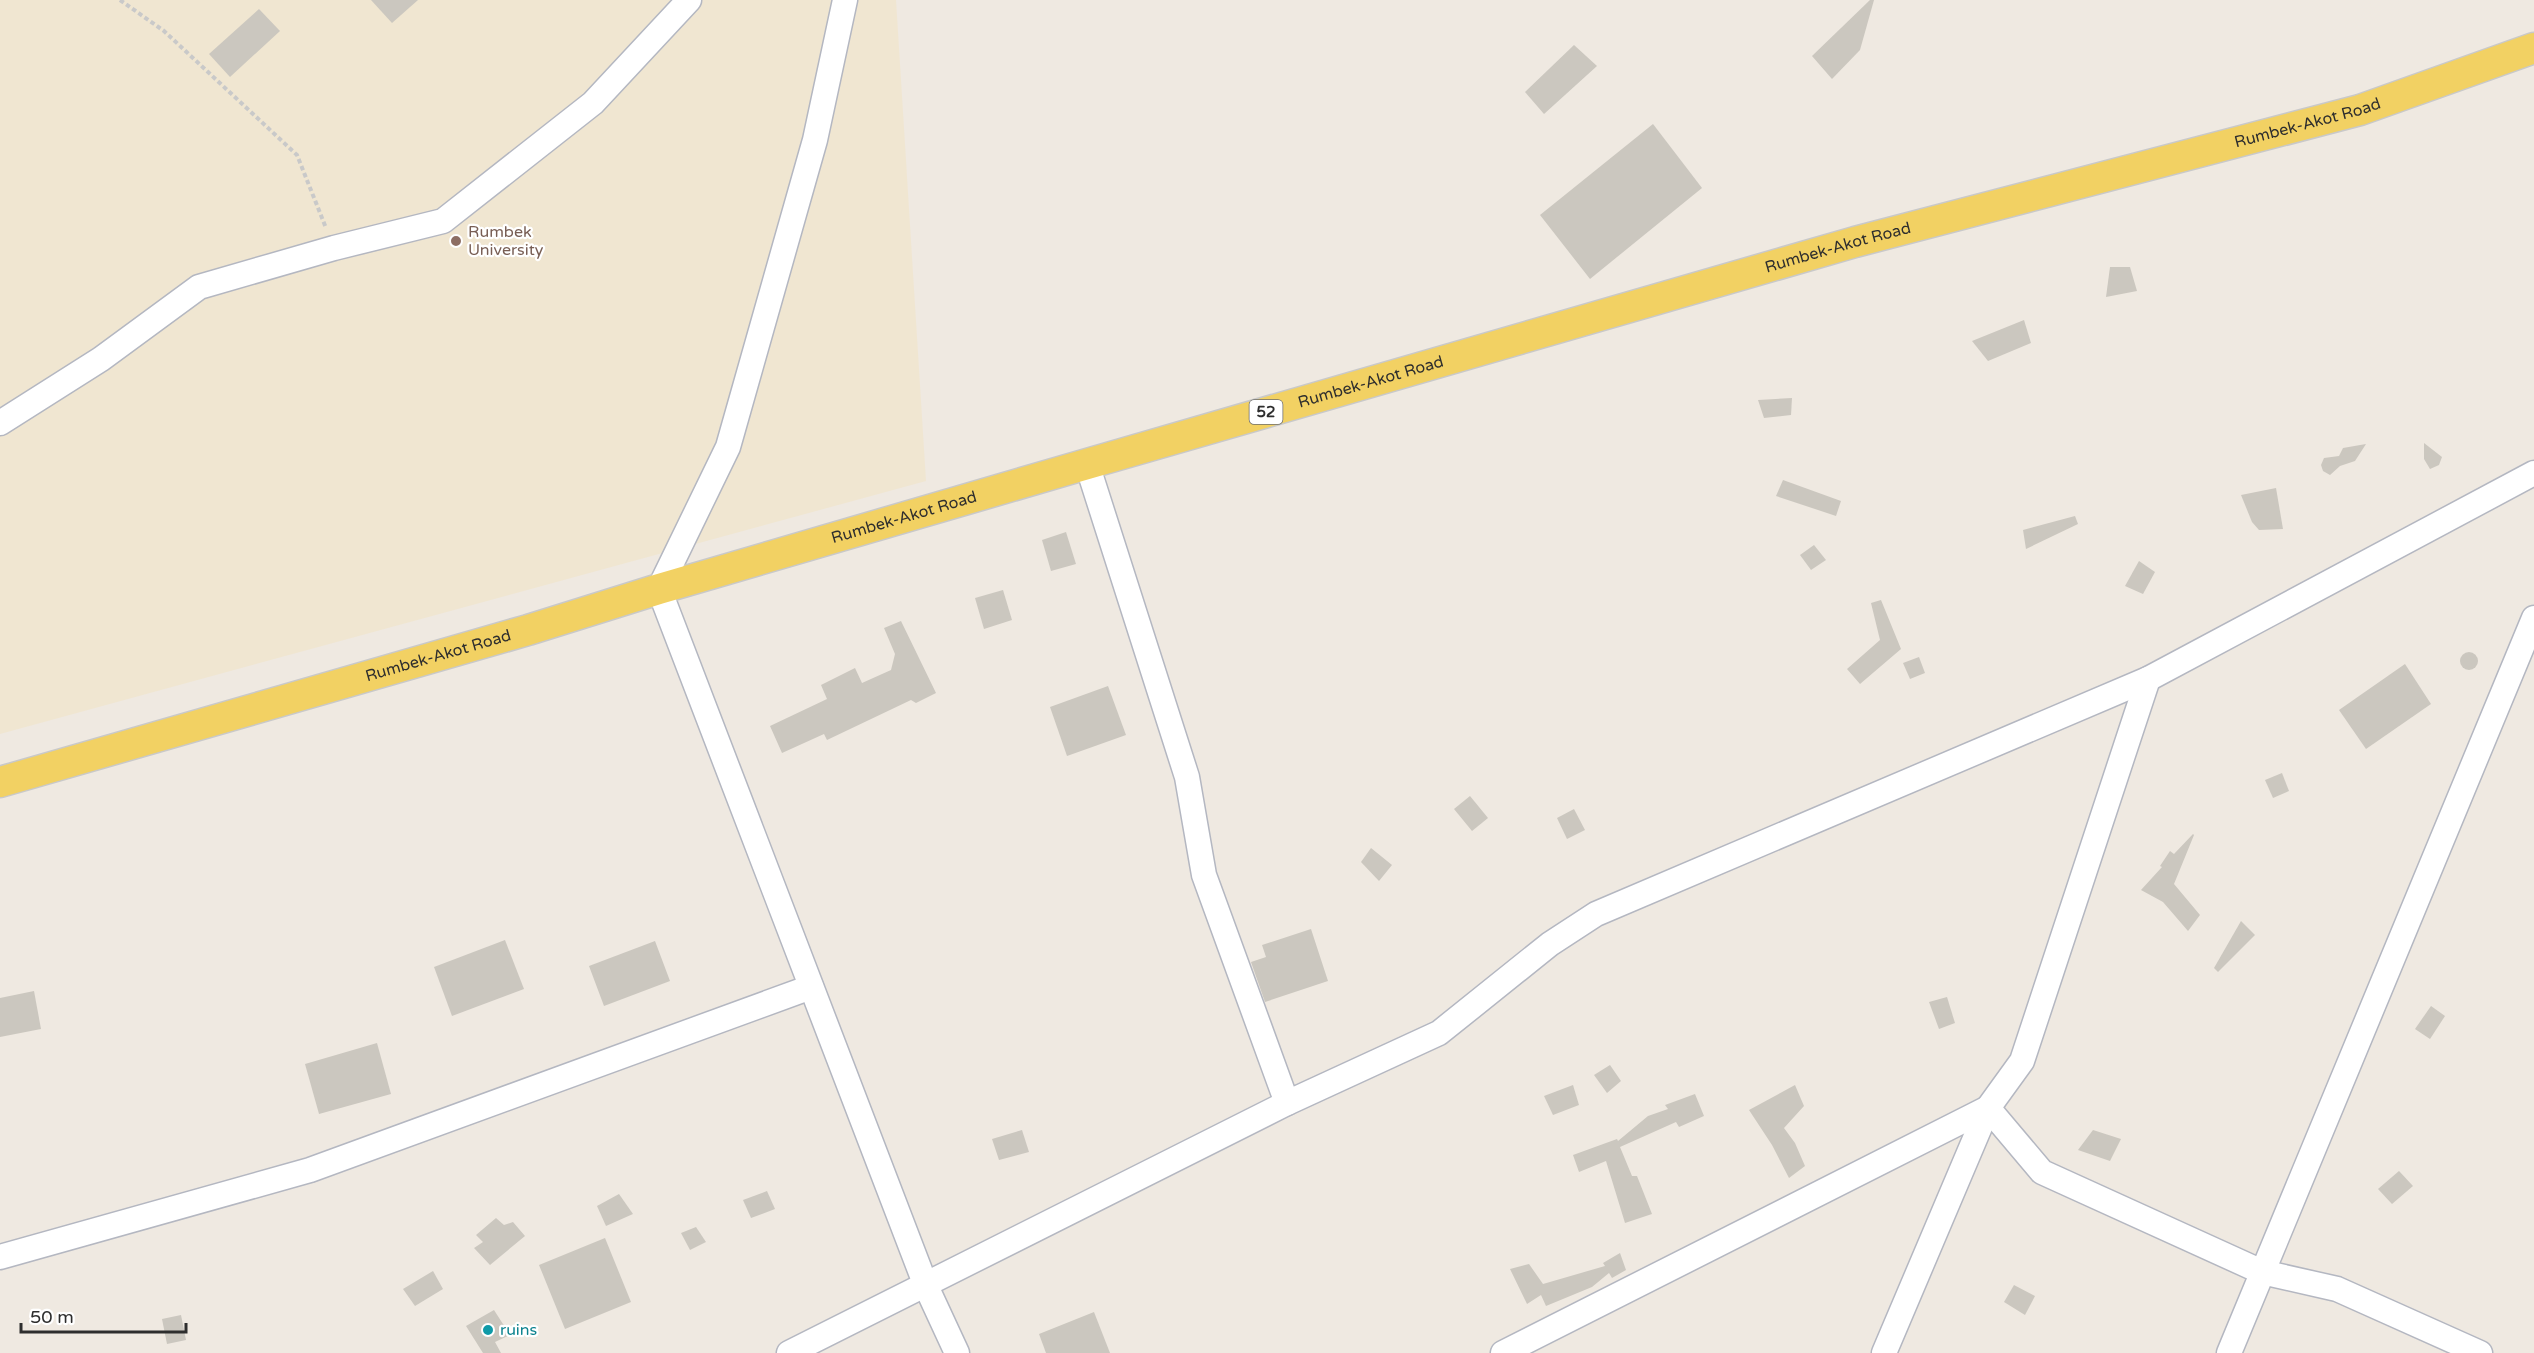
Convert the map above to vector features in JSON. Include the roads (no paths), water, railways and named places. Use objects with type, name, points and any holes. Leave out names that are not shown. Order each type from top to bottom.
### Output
[{"type":"main road","name":"Rumbek-Akot Road","points":[[0,782],[1855,242],[2360,110],[2534,48]]},
{"type":"street","points":[[0,423],[101,359],[199,287],[334,248],[443,222],[593,103],[689,0]]},
{"type":"street","points":[[845,0],[815,140],[728,447],[659,589],[926,1286],[957,1353]]},
{"type":"street","points":[[1087,464],[1187,777],[1204,875],[1287,1103]]},
{"type":"street","points":[[789,1353],[1287,1103],[1439,1033],[1550,944],[1596,914],[2148,679],[2534,473]]},
{"type":"street","points":[[2229,1353],[2534,618]]},
{"type":"street","points":[[1884,1353],[1988,1108],[2022,1061],[2148,679]]},
{"type":"street","points":[[0,1257],[310,1170],[812,987]]},
{"type":"street","points":[[1988,1108],[2042,1172],[2262,1272],[2337,1289],[2480,1353]]},
{"type":"street","points":[[1503,1353],[1988,1108]]},
{"type":"place","name":"Rumbek University","points":[[456,241]]},
{"type":"place","name":"ruins","points":[[488,1330]]}]
